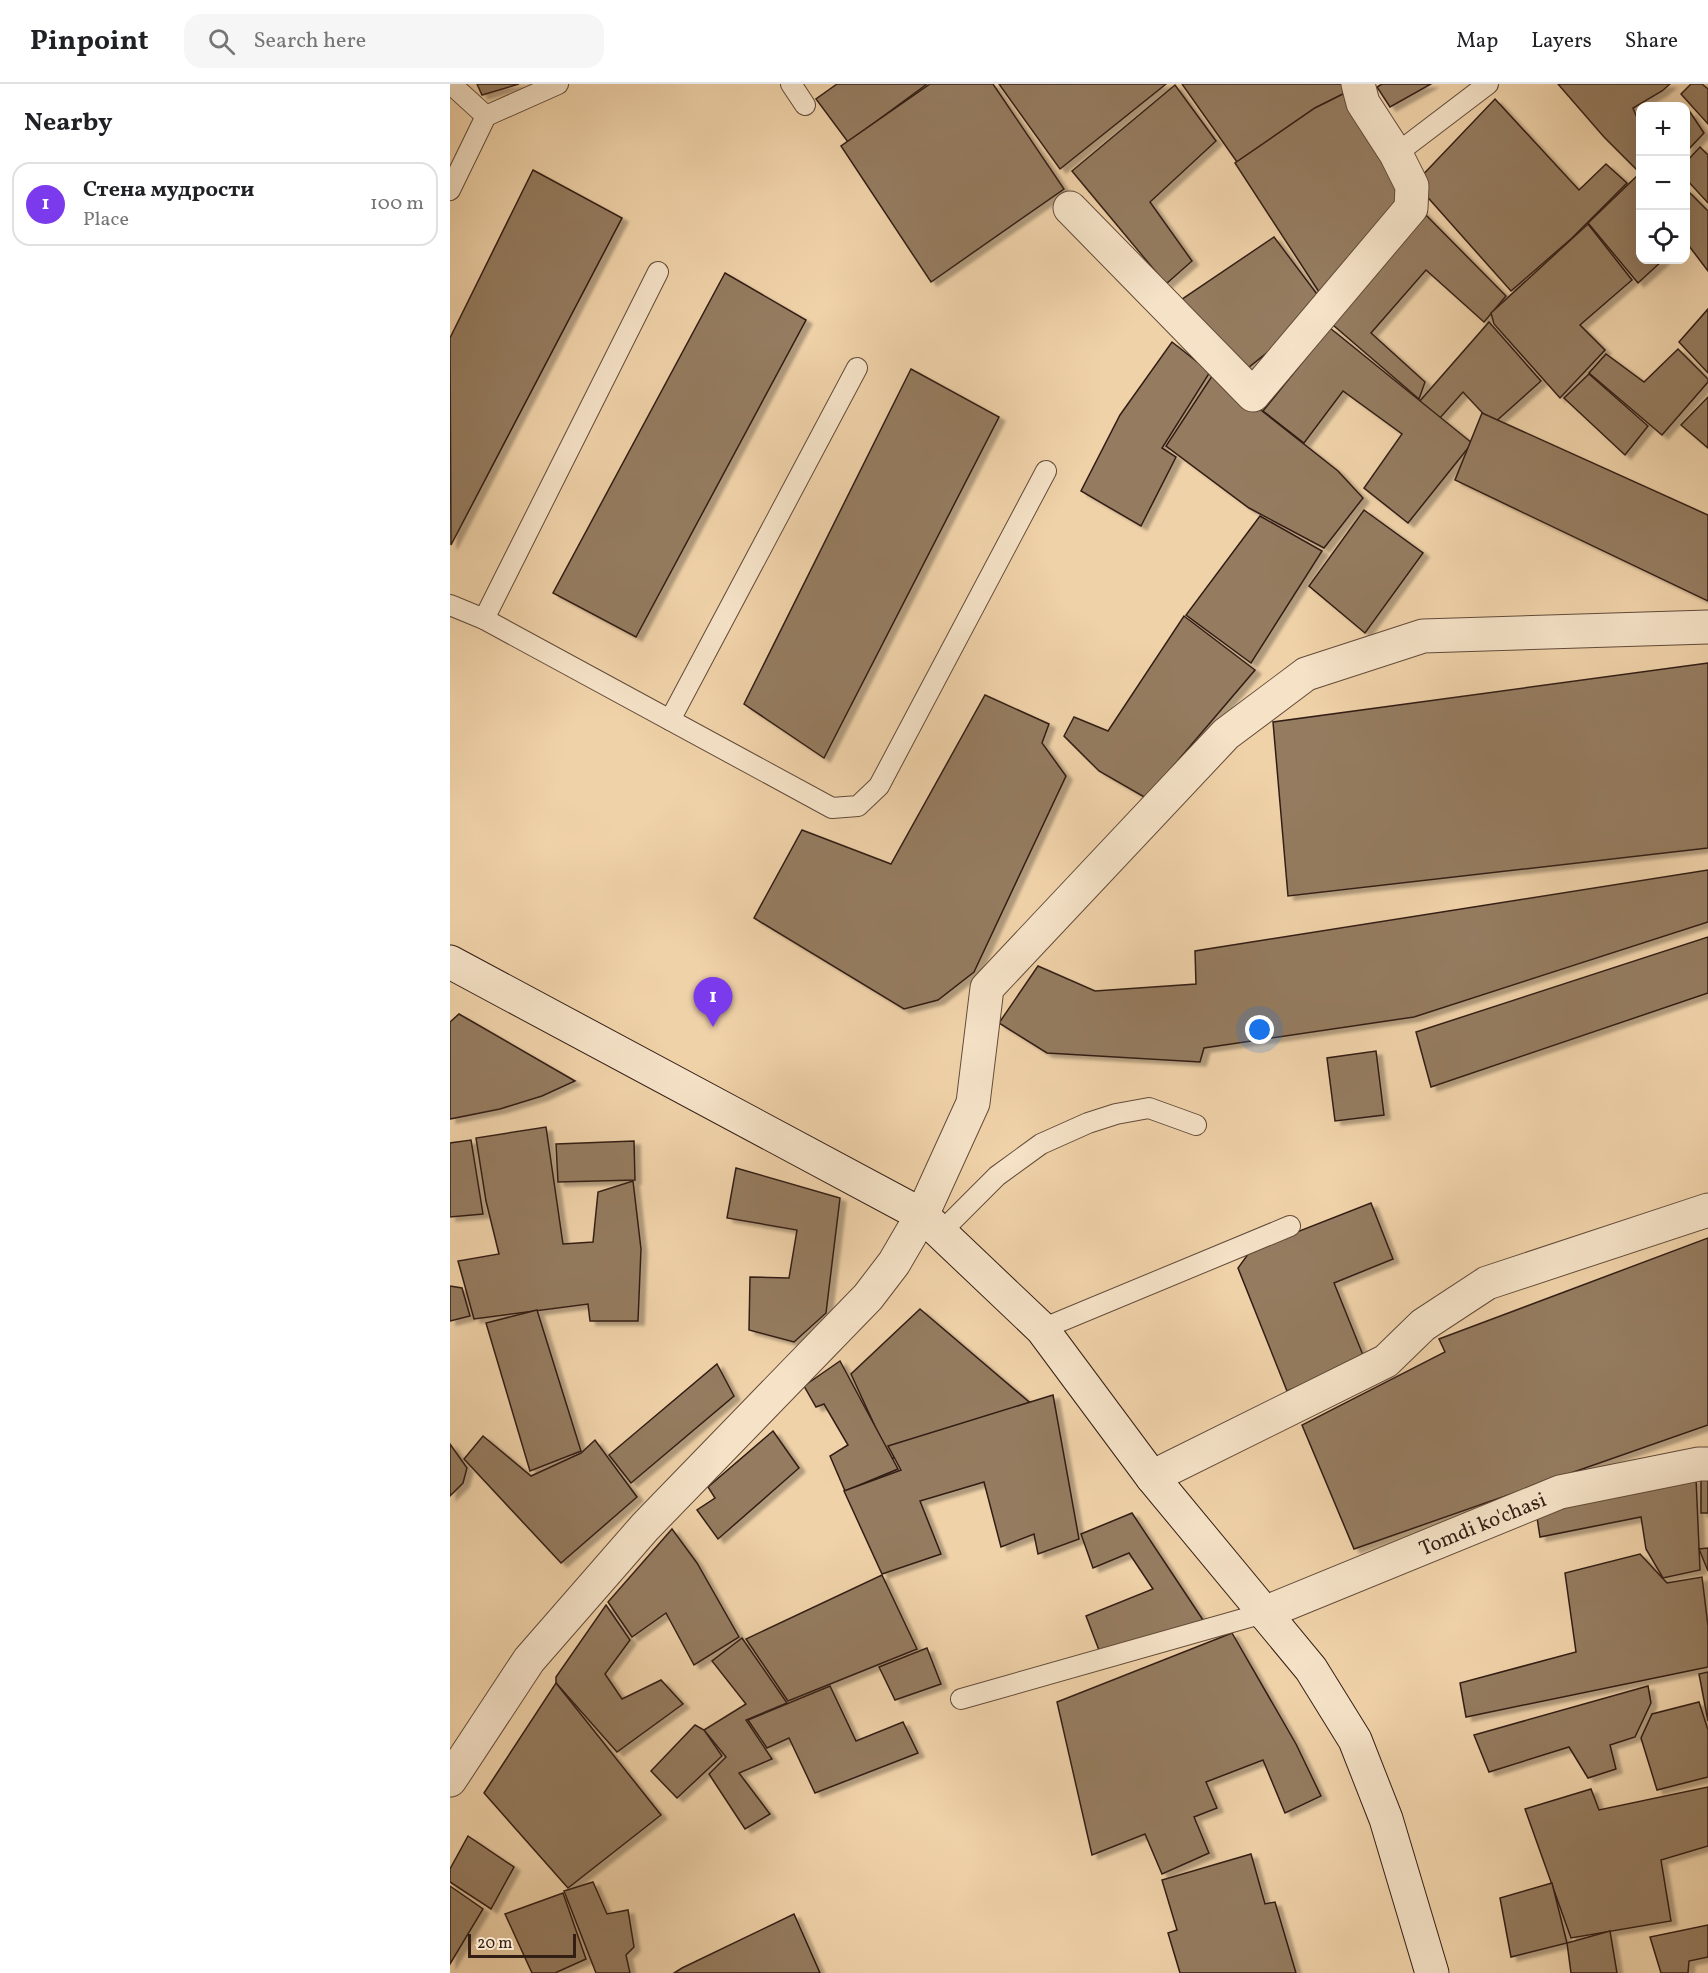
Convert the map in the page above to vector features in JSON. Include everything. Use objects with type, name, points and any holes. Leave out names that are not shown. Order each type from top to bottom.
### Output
[{"type":"street","points":[[1070,208],[1253,395],[1410,208],[1412,186],[1396,154],[1364,103],[1358,84]]},
{"type":"street","points":[[450,1780],[529,1660],[645,1527],[868,1297],[894,1263],[931,1224],[973,1103],[987,988],[1226,734],[1306,674],[1424,636],[1708,627]]},
{"type":"street","points":[[450,962],[931,1224],[1042,1329],[1152,1477],[1311,1669],[1355,1740],[1386,1820],[1432,1973]]},
{"type":"street","points":[[1152,1477],[1386,1361],[1423,1325],[1487,1283],[1708,1210]]},
{"type":"street","name":"Tomdi ko'chasi","points":[[1264,1613],[1560,1492],[1708,1464]]},
{"type":"lane","points":[[451,84],[486,116]]},
{"type":"lane","points":[[450,190],[486,116],[558,84]]},
{"type":"lane","points":[[791,84],[805,105]]},
{"type":"lane","points":[[1396,154],[1488,84]]},
{"type":"lane","points":[[484,619],[658,272]]},
{"type":"lane","points":[[669,720],[857,368]]},
{"type":"lane","points":[[450,605],[484,619],[832,808],[858,806],[879,786],[1046,471]]},
{"type":"lane","points":[[931,1224],[1041,1144],[1088,1123],[1116,1114],[1149,1108],[1196,1125]]},
{"type":"lane","points":[[1042,1329],[1290,1226]]},
{"type":"lane","points":[[962,1698],[1264,1613]]},
{"type":"building","points":[[477,84],[519,84],[482,95]]},
{"type":"building","points":[[837,84],[927,84],[848,142],[816,99]]},
{"type":"building","points":[[930,84],[993,84],[1064,189],[931,282],[841,146]]},
{"type":"building","points":[[999,84],[1166,84],[1060,169]]},
{"type":"building","points":[[1182,84],[1358,84],[1359,86],[1315,108],[1237,162]]},
{"type":"building","points":[[1382,84],[1431,84],[1390,107],[1377,87]]},
{"type":"building","points":[[1558,84],[1670,84],[1643,102],[1636,102],[1636,106],[1633,108],[1636,115],[1636,169],[1604,137]]},
{"type":"building","points":[[1691,84],[1702,84],[1708,89],[1708,124],[1690,102],[1681,94]]},
{"type":"building","points":[[1175,85],[1216,141],[1150,202],[1192,261],[1166,284],[1072,171]]},
{"type":"building","points":[[1359,86],[1412,186],[1321,295],[1235,163],[1315,108]]},
{"type":"building","points":[[1495,99],[1579,190],[1606,164],[1627,183],[1572,238],[1511,291],[1415,183]]},
{"type":"building","points":[[1690,112],[1704,133],[1690,148]]},
{"type":"building","points":[[1700,147],[1708,155],[1708,203],[1690,183],[1690,158]]},
{"type":"building","points":[[533,170],[622,218],[451,545],[450,338]]},
{"type":"building","points":[[1636,177],[1636,264],[1659,264],[1638,283],[1588,223]]},
{"type":"building","points":[[1690,193],[1708,211],[1708,271],[1690,247]]},
{"type":"building","points":[[1419,208],[1506,296],[1484,322],[1426,270],[1371,333],[1425,382],[1419,399],[1326,319]]},
{"type":"building","points":[[1588,224],[1632,280],[1580,325],[1605,350],[1560,398],[1494,324],[1491,313]]},
{"type":"building","points":[[1274,237],[1326,306],[1239,375],[1175,304]]},
{"type":"building","points":[[725,273],[806,320],[636,637],[553,593]]},
{"type":"building","points":[[1708,309],[1708,373],[1679,342]]},
{"type":"building","points":[[1489,322],[1541,381],[1493,424],[1463,392],[1439,419],[1419,402]]},
{"type":"building","points":[[1330,328],[1472,443],[1408,523],[1364,488],[1402,434],[1343,391],[1304,443],[1263,411]]},
{"type":"building","points":[[1172,342],[1210,372],[1162,448],[1176,457],[1141,526],[1081,491],[1120,415]]},
{"type":"building","points":[[1678,349],[1708,379],[1708,382],[1662,435],[1589,373],[1606,354],[1644,382]]},
{"type":"building","points":[[911,369],[999,417],[824,758],[744,704]]},
{"type":"building","points":[[1214,373],[1338,471],[1363,498],[1324,548],[1249,508],[1166,446]]},
{"type":"building","points":[[1589,374],[1648,426],[1625,455],[1564,398]]},
{"type":"building","points":[[1708,397],[1708,448],[1681,425]]},
{"type":"building","points":[[1482,413],[1708,515],[1708,601],[1455,480]]},
{"type":"building","points":[[1364,510],[1423,553],[1365,633],[1309,586]]},
{"type":"building","points":[[1260,516],[1322,551],[1251,663],[1186,615]]},
{"type":"building","points":[[1184,616],[1255,670],[1146,798],[1099,771],[1064,736],[1074,717],[1108,731]]},
{"type":"building","points":[[1708,663],[1708,848],[1288,896],[1273,722]]},
{"type":"building","points":[[985,695],[1049,724],[1042,743],[1066,776],[974,972],[938,1000],[904,1009],[754,918],[802,830],[891,864]]},
{"type":"building","points":[[1708,870],[1708,922],[1414,1017],[1204,1048],[1200,1062],[1047,1053],[999,1023],[1038,966],[1095,991],[1196,984],[1195,951]]},
{"type":"building","points":[[1708,937],[1708,993],[1431,1087],[1416,1032]]},
{"type":"building","points":[[459,1014],[575,1081],[542,1096],[500,1109],[450,1119],[450,1022]]},
{"type":"building","points":[[1376,1051],[1384,1115],[1335,1121],[1327,1058]]},
{"type":"building","points":[[546,1127],[563,1244],[593,1242],[598,1192],[633,1181],[641,1249],[638,1321],[590,1321],[588,1304],[474,1319],[458,1261],[499,1254],[486,1201],[476,1138]]},
{"type":"building","points":[[471,1140],[483,1214],[450,1217],[450,1143]]},
{"type":"building","points":[[634,1141],[635,1180],[558,1182],[556,1144]]},
{"type":"building","points":[[736,1168],[840,1198],[826,1313],[794,1342],[749,1330],[750,1277],[789,1278],[797,1230],[727,1218]]},
{"type":"building","points":[[1371,1203],[1393,1259],[1334,1283],[1365,1360],[1287,1391],[1238,1268],[1251,1250]]},
{"type":"building","points":[[1708,1238],[1708,1425],[1354,1549],[1302,1425],[1445,1352],[1439,1339]]},
{"type":"building","points":[[450,1286],[462,1288],[470,1316],[450,1321]]},
{"type":"building","points":[[920,1309],[1041,1412],[890,1459],[851,1374]]},
{"type":"building","points":[[537,1310],[581,1451],[530,1471],[486,1323]]},
{"type":"building","points":[[840,1361],[898,1469],[845,1491],[830,1456],[848,1445],[824,1404],[816,1407],[804,1386]]},
{"type":"building","points":[[717,1364],[734,1396],[631,1483],[609,1455]]},
{"type":"building","points":[[1053,1395],[1079,1539],[1038,1554],[1034,1534],[1001,1547],[984,1482],[920,1501],[941,1554],[882,1574],[844,1491],[901,1470],[888,1446]]},
{"type":"building","points":[[773,1431],[799,1468],[718,1539],[697,1510],[715,1498],[708,1487]]},
{"type":"building","points":[[483,1436],[531,1476],[581,1453],[595,1440],[637,1497],[561,1563],[464,1459]]},
{"type":"building","points":[[450,1444],[467,1468],[463,1483],[450,1496]]},
{"type":"building","points":[[1696,1478],[1700,1570],[1663,1578],[1646,1549],[1641,1517],[1540,1537],[1536,1511]]},
{"type":"building","points":[[1701,1480],[1708,1480],[1708,1513],[1701,1513]]},
{"type":"building","points":[[1132,1513],[1203,1620],[1102,1658],[1086,1616],[1153,1589],[1129,1553],[1093,1568],[1081,1534]]},
{"type":"building","points":[[672,1529],[697,1563],[739,1637],[694,1665],[666,1613],[632,1637],[608,1602]]},
{"type":"building","points":[[1708,1548],[1708,1571],[1699,1549]]},
{"type":"building","points":[[1640,1554],[1667,1583],[1702,1577],[1708,1626],[1708,1667],[1466,1717],[1460,1683],[1576,1652],[1565,1573]]},
{"type":"building","points":[[882,1575],[917,1649],[788,1701],[746,1639]]},
{"type":"building","points":[[606,1605],[630,1640],[605,1674],[622,1699],[661,1680],[683,1704],[617,1752],[556,1683],[556,1677]]},
{"type":"building","points":[[1232,1633],[1296,1744],[1321,1796],[1285,1813],[1263,1760],[1206,1782],[1217,1808],[1194,1817],[1209,1853],[1162,1874],[1145,1834],[1092,1855],[1057,1702]]},
{"type":"building","points":[[742,1638],[787,1703],[746,1720],[772,1759],[739,1773],[770,1814],[745,1829],[709,1774],[726,1757],[704,1730],[746,1704],[712,1661]]},
{"type":"building","points":[[927,1648],[941,1684],[895,1700],[879,1667]]},
{"type":"building","points":[[1708,1672],[1708,1721],[1699,1674]]},
{"type":"building","points":[[556,1683],[661,1815],[568,1888],[484,1793]]},
{"type":"building","points":[[830,1686],[856,1741],[903,1722],[918,1753],[815,1793],[789,1738],[767,1748],[748,1720]]},
{"type":"building","points":[[1648,1686],[1651,1703],[1635,1737],[1610,1745],[1616,1769],[1588,1778],[1569,1747],[1489,1772],[1474,1735]]},
{"type":"building","points":[[1699,1702],[1708,1730],[1708,1777],[1657,1790],[1641,1738],[1652,1714]]},
{"type":"building","points":[[695,1725],[704,1730],[722,1756],[677,1798],[651,1771]]},
{"type":"building","points":[[1708,1787],[1708,1846],[1661,1860],[1671,1921],[1571,1938],[1525,1809],[1591,1789],[1599,1810]]},
{"type":"building","points":[[468,1836],[514,1867],[491,1909],[450,1882],[450,1869]]},
{"type":"building","points":[[1251,1854],[1265,1904],[1275,1902],[1296,1973],[1180,1973],[1168,1933],[1177,1930],[1162,1880]]},
{"type":"building","points":[[593,1882],[607,1914],[628,1910],[634,1947],[626,1955],[630,1973],[596,1973],[564,1891]]},
{"type":"building","points":[[1552,1883],[1567,1943],[1511,1957],[1500,1898]]},
{"type":"building","points":[[450,1886],[483,1909],[450,1964]]},
{"type":"building","points":[[563,1893],[586,1959],[555,1973],[532,1973],[505,1914]]},
{"type":"building","points":[[794,1914],[820,1973],[674,1973],[682,1968]]},
{"type":"building","points":[[1708,1925],[1708,1957],[1689,1961],[1688,1973],[1661,1973],[1650,1937]]},
{"type":"building","points":[[1610,1931],[1617,1973],[1571,1973],[1567,1943]]},
{"type":"place","name":"Стена мудрости","points":[[713,1027]]}]
